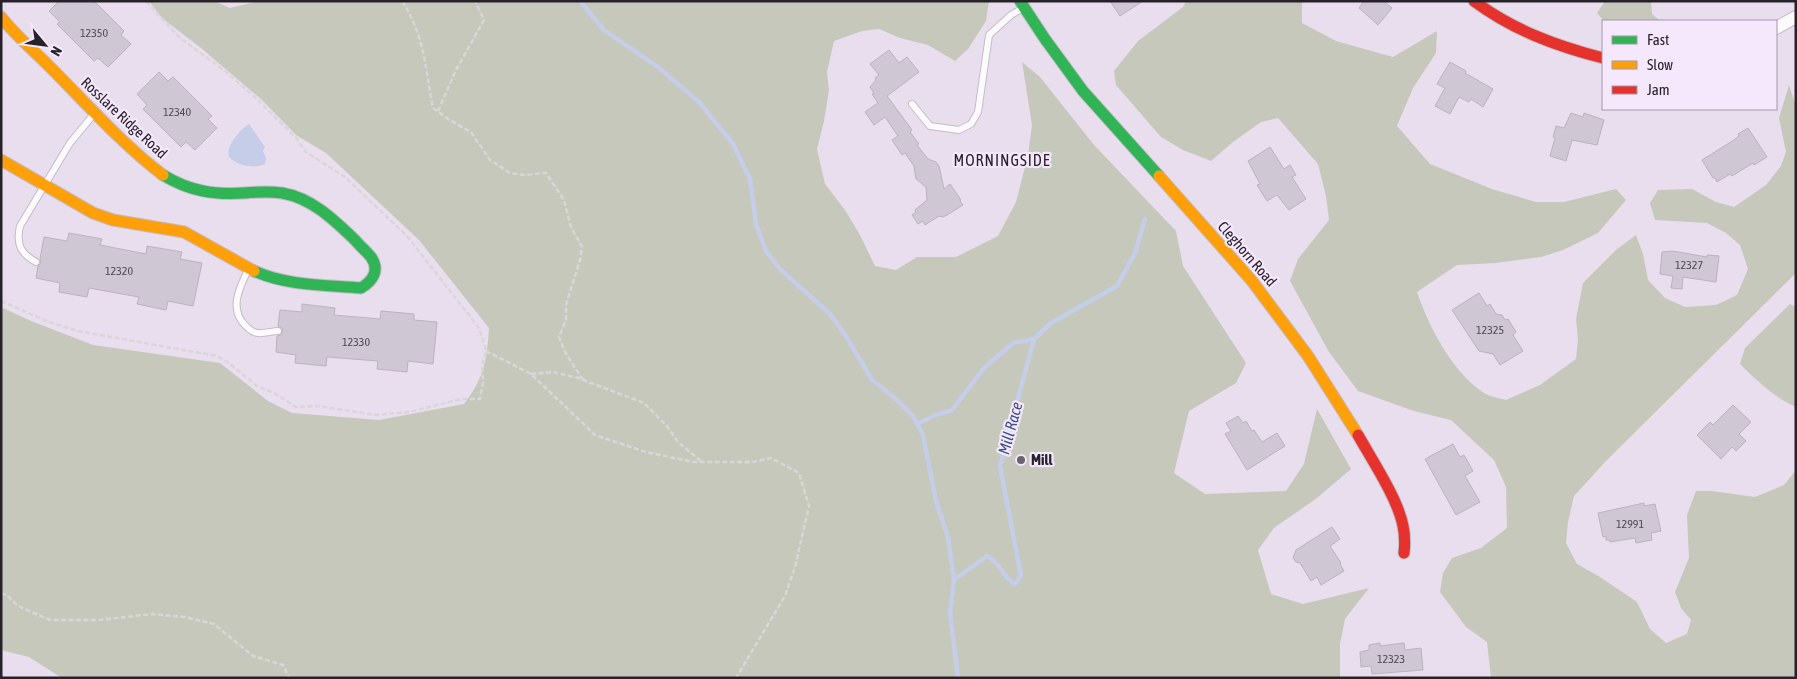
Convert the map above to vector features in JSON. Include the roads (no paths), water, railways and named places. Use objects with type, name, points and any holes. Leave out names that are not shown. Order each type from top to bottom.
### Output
[{"type":"street","points":[[1474,1],[1488,13],[1539,40],[1572,51],[1602,58]]},
{"type":"street","name":"Cleghorn Road","points":[[1022,4],[1083,91],[1252,281],[1308,356],[1351,423],[1397,506],[1405,537],[1404,553]]},
{"type":"street","name":"Rosslare Ridge Road","points":[[1,17],[95,113],[154,168],[175,182],[193,190],[229,194],[287,193],[303,198],[317,205],[370,256],[375,263],[374,277],[367,285],[361,288],[287,281],[267,277],[249,269],[184,232],[113,220],[93,213],[1,160]]},
{"type":"street","points":[[1777,27],[1796,17]]},
{"type":"lane","points":[[912,104],[930,126],[959,130],[971,124],[978,112],[989,35],[1022,4]]},
{"type":"lane","points":[[36,262],[25,256],[20,246],[18,236],[20,226],[70,144],[95,113]]},
{"type":"lane","points":[[249,269],[238,290],[237,314],[244,324],[258,333],[278,331]]},
{"type":"water","points":[[249,124],[265,147],[263,151],[266,158],[265,164],[261,166],[241,164],[229,157],[231,143],[237,134]]},
{"type":"waterway","points":[[580,1],[604,30],[659,68],[699,102],[733,144],[750,179],[756,224],[766,251],[780,269],[830,314],[844,333],[872,380],[895,398],[913,416],[923,435],[936,501],[948,537],[954,580],[950,613],[958,678]]},
{"type":"waterway","points":[[917,424],[952,410],[984,368],[1013,343],[1034,339],[1051,323],[1117,286],[1135,253],[1145,219]]},
{"type":"waterway","name":"Mill Race","points":[[954,580],[987,556],[1015,584],[1021,576],[1000,466],[1034,339]]},
{"type":"place","name":"Mill","points":[[1021,460]]},
{"type":"district","name":"MORNINGSIDE","points":[[1002,160]]}]
